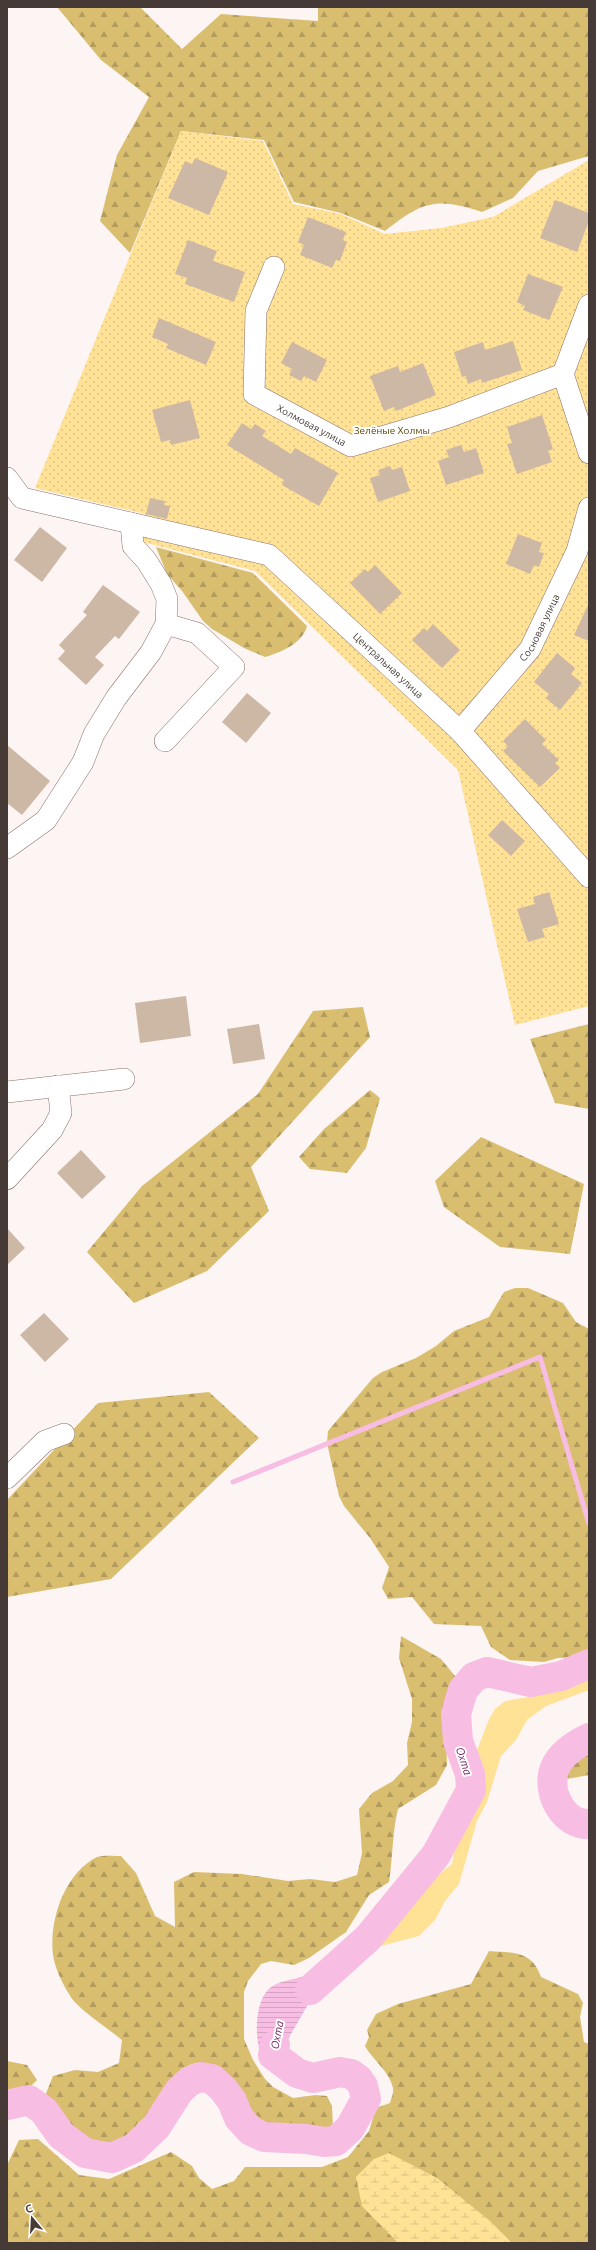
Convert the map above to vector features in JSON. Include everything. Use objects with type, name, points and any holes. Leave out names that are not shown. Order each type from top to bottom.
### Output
[{"type":"street","name":"Холмовая улица","points":[[274,267],[256,311],[254,394],[351,446],[449,417],[563,374]]},
{"type":"street","points":[[589,305],[563,374],[589,453]]},
{"type":"street","name":"Центральная улица","points":[[12,487],[137,524],[270,555],[460,731],[589,877]]},
{"type":"street","name":"Сосновая улица","points":[[460,731],[530,648],[577,551],[589,508]]},
{"type":"street","points":[[7,848],[46,820],[83,762],[94,734],[116,698],[151,652],[166,624],[167,599],[161,584],[146,560],[133,546],[137,524]]},
{"type":"street","points":[[165,741],[234,667],[197,633],[166,624]]},
{"type":"street","points":[[7,1092],[124,1079]]},
{"type":"street","points":[[7,1179],[52,1130],[61,1113],[58,1086]]},
{"type":"street","points":[[7,1478],[45,1441],[64,1434]]},
{"type":"green space","points":[[57,7],[140,7],[182,49],[221,14],[318,21],[318,7],[589,7],[589,156],[538,171],[513,198],[482,212],[453,204],[430,205],[410,213],[385,231],[341,213],[294,202],[264,140],[181,131],[130,253],[100,221],[117,155],[149,97],[101,60]]},
{"type":"green space","name":"Зелёные Холмы","points":[[181,131],[263,141],[293,204],[341,214],[385,234],[441,228],[493,217],[589,160],[589,1006],[515,1025],[458,770],[255,571],[139,541],[145,514],[35,488]]},
{"type":"green space","points":[[156,547],[253,573],[307,626],[305,632],[296,642],[284,650],[265,657],[244,648],[212,629],[203,621],[182,591],[167,574]]},
{"type":"green space","points":[[363,1007],[370,1037],[251,1167],[269,1211],[207,1271],[134,1303],[87,1252],[142,1186],[258,1094],[313,1011]]},
{"type":"green space","points":[[589,1024],[589,1109],[555,1103],[530,1039]]},
{"type":"green space","points":[[370,1090],[380,1098],[366,1148],[347,1173],[310,1169],[299,1157],[324,1129]]},
{"type":"green space","points":[[481,1137],[584,1184],[570,1254],[500,1247],[444,1207],[435,1181]]},
{"type":"green space","points":[[515,1288],[528,1288],[563,1303],[576,1322],[589,1329],[589,1657],[558,1658],[544,1662],[510,1660],[491,1647],[481,1626],[434,1624],[412,1597],[388,1599],[382,1588],[389,1567],[370,1538],[344,1506],[339,1496],[327,1443],[328,1431],[373,1378],[382,1372],[416,1358],[436,1346],[454,1331],[489,1317],[504,1292]]},
{"type":"green space","points":[[209,1392],[259,1438],[111,1579],[7,1597],[7,1500],[98,1403]]},
{"type":"green space","points":[[401,1636],[441,1659],[455,1676],[445,1699],[447,1765],[436,1785],[398,1809],[389,1882],[369,1895],[346,1932],[309,1958],[294,1965],[271,1961],[261,1964],[248,1981],[244,1992],[244,2039],[253,2060],[265,2079],[273,2087],[293,2098],[316,2095],[327,2096],[332,2106],[333,2128],[283,2127],[269,2124],[258,2118],[249,2110],[214,2067],[198,2063],[184,2068],[170,2080],[156,2103],[154,2110],[137,2124],[134,2135],[119,2142],[103,2144],[94,2144],[79,2139],[68,2130],[52,2108],[43,2101],[53,2076],[75,2070],[98,2072],[119,2063],[122,2040],[73,2000],[57,1970],[53,1955],[52,1941],[56,1913],[68,1886],[85,1865],[97,1857],[121,1856],[136,1873],[155,1916],[175,1927],[174,1882],[194,1872],[242,1874],[288,1881],[310,1879],[335,1882],[357,1875],[362,1853],[359,1809],[372,1793],[393,1781],[408,1765],[407,1743],[412,1722],[412,1699],[399,1658]]},
{"type":"green space","points":[[589,1676],[589,1690],[546,1706],[527,1720],[516,1740],[501,1756],[487,1802],[477,1821],[459,1884],[445,1901],[435,1920],[419,1936],[373,1948],[419,1893],[452,1864],[456,1842],[477,1782],[472,1772],[473,1761],[489,1719],[495,1709],[505,1701],[529,1697],[560,1684]]},
{"type":"green space","points":[[589,1746],[589,1775],[567,1779],[559,1771],[572,1756],[584,1747]]},
{"type":"green space","points":[[489,1951],[513,1953],[527,1957],[537,1968],[541,1977],[578,1994],[583,2003],[580,2017],[584,2042],[589,2044],[589,2243],[7,2243],[7,2165],[19,2140],[38,2139],[79,2175],[109,2179],[171,2152],[192,2166],[199,2178],[212,2189],[234,2181],[245,2167],[322,2167],[348,2157],[369,2131],[376,2108],[390,2103],[393,2093],[391,2082],[385,2071],[365,2046],[369,2037],[367,2030],[376,2014],[398,2004],[471,1984]]},
{"type":"green space","points":[[7,2061],[27,2065],[37,2080],[27,2090],[7,2099]]},
{"type":"green space","points":[[389,2153],[437,2178],[490,2221],[512,2243],[398,2243],[362,2206],[356,2177],[374,2159]]},
{"type":"water","points":[[340,1963],[337,1974],[310,2001],[284,2046],[288,2062],[297,2073],[284,2075],[270,2067],[266,2064],[262,2057],[257,2036],[258,2013],[265,1993],[271,1987],[281,1982],[307,1976]]},
{"type":"building","points":[[195,158],[228,172],[209,215],[168,198],[185,161],[192,164]]},
{"type":"building","points":[[555,200],[589,213],[589,221],[577,252],[540,238]]},
{"type":"building","points":[[308,217],[346,232],[343,240],[347,242],[340,261],[336,260],[332,268],[300,255],[304,245],[298,242]]},
{"type":"building","points":[[188,240],[217,251],[213,261],[245,272],[234,302],[185,284],[187,278],[175,274]]},
{"type":"building","points":[[528,274],[563,287],[549,320],[523,310],[525,306],[517,302]]},
{"type":"building","points":[[159,318],[216,342],[206,365],[166,348],[168,344],[152,337]]},
{"type":"building","points":[[513,341],[522,370],[482,383],[481,379],[468,384],[466,376],[462,377],[454,352],[483,342],[485,350]]},
{"type":"building","points":[[292,342],[327,360],[316,382],[304,376],[301,381],[289,375],[292,369],[281,363]]},
{"type":"building","points":[[423,363],[436,395],[396,411],[394,407],[384,411],[370,376],[398,366],[400,372]]},
{"type":"building","points":[[190,400],[200,438],[171,445],[170,440],[161,442],[152,410]]},
{"type":"building","points":[[542,415],[553,449],[548,451],[552,462],[517,474],[507,444],[512,443],[507,427]]},
{"type":"building","points":[[242,423],[251,429],[255,424],[266,431],[262,436],[291,454],[295,448],[338,473],[319,506],[282,485],[284,480],[227,445]]},
{"type":"building","points":[[461,445],[464,452],[476,448],[484,473],[446,485],[438,461],[449,457],[446,450]]},
{"type":"building","points":[[390,466],[392,470],[402,467],[410,491],[378,502],[370,478],[380,475],[378,470]]},
{"type":"building","points":[[150,498],[165,501],[164,505],[170,506],[167,519],[146,514]]},
{"type":"building","points":[[40,527],[67,548],[42,582],[14,560]]},
{"type":"building","points":[[518,534],[542,543],[539,552],[544,553],[539,567],[534,565],[530,574],[506,564]]},
{"type":"building","points":[[375,565],[402,593],[380,614],[350,583],[365,569],[368,572]]},
{"type":"building","points":[[103,585],[140,612],[119,639],[115,636],[95,657],[104,665],[86,685],[58,659],[65,651],[59,645],[87,615],[83,612]]},
{"type":"building","points":[[589,603],[589,641],[574,635]]},
{"type":"building","points":[[433,624],[460,650],[442,668],[412,640],[424,628],[427,631]]},
{"type":"building","points":[[557,653],[575,668],[571,674],[582,683],[560,710],[546,698],[549,694],[534,682]]},
{"type":"building","points":[[247,693],[271,713],[246,743],[222,722]]},
{"type":"building","points":[[525,719],[546,740],[542,744],[559,760],[555,763],[560,768],[540,787],[503,751],[508,746],[503,741]]},
{"type":"building","points":[[7,745],[50,781],[22,815],[7,803]]},
{"type":"building","points":[[502,820],[525,841],[511,856],[488,835]]},
{"type":"building","points":[[549,892],[559,924],[542,929],[545,937],[528,942],[517,909],[535,904],[533,897]]},
{"type":"building","points":[[186,996],[191,1036],[140,1043],[135,1003]]},
{"type":"building","points":[[259,1024],[265,1059],[233,1064],[227,1029]]},
{"type":"building","points":[[81,1150],[106,1177],[82,1199],[57,1173]]},
{"type":"building","points":[[7,1228],[25,1248],[7,1265]]},
{"type":"building","points":[[44,1313],[69,1339],[45,1362],[20,1335]]},
{"type":"waterway","points":[[233,1482],[540,1357],[589,1524]]},
{"type":"waterway","name":"Охта","points":[[310,1990],[368,1938],[436,1855],[471,1790],[470,1774],[458,1741],[456,1714],[463,1690],[474,1677],[487,1672],[531,1682],[561,1676],[589,1664]]},
{"type":"waterway","name":"Охта","points":[[589,1738],[572,1748],[562,1757],[555,1768],[552,1783],[556,1800],[566,1815],[580,1823],[589,1824]]},
{"type":"waterway","name":"Охта","points":[[7,2105],[29,2100],[44,2111],[61,2135],[85,2153],[112,2158],[134,2148],[156,2127],[179,2091],[190,2081],[201,2077],[212,2079],[223,2089],[232,2101],[239,2118],[251,2131],[264,2137],[307,2139],[324,2142],[336,2141],[350,2128],[366,2099],[363,2086],[358,2079],[351,2074],[340,2072],[313,2078],[297,2073],[273,2055],[275,2045]]}]
